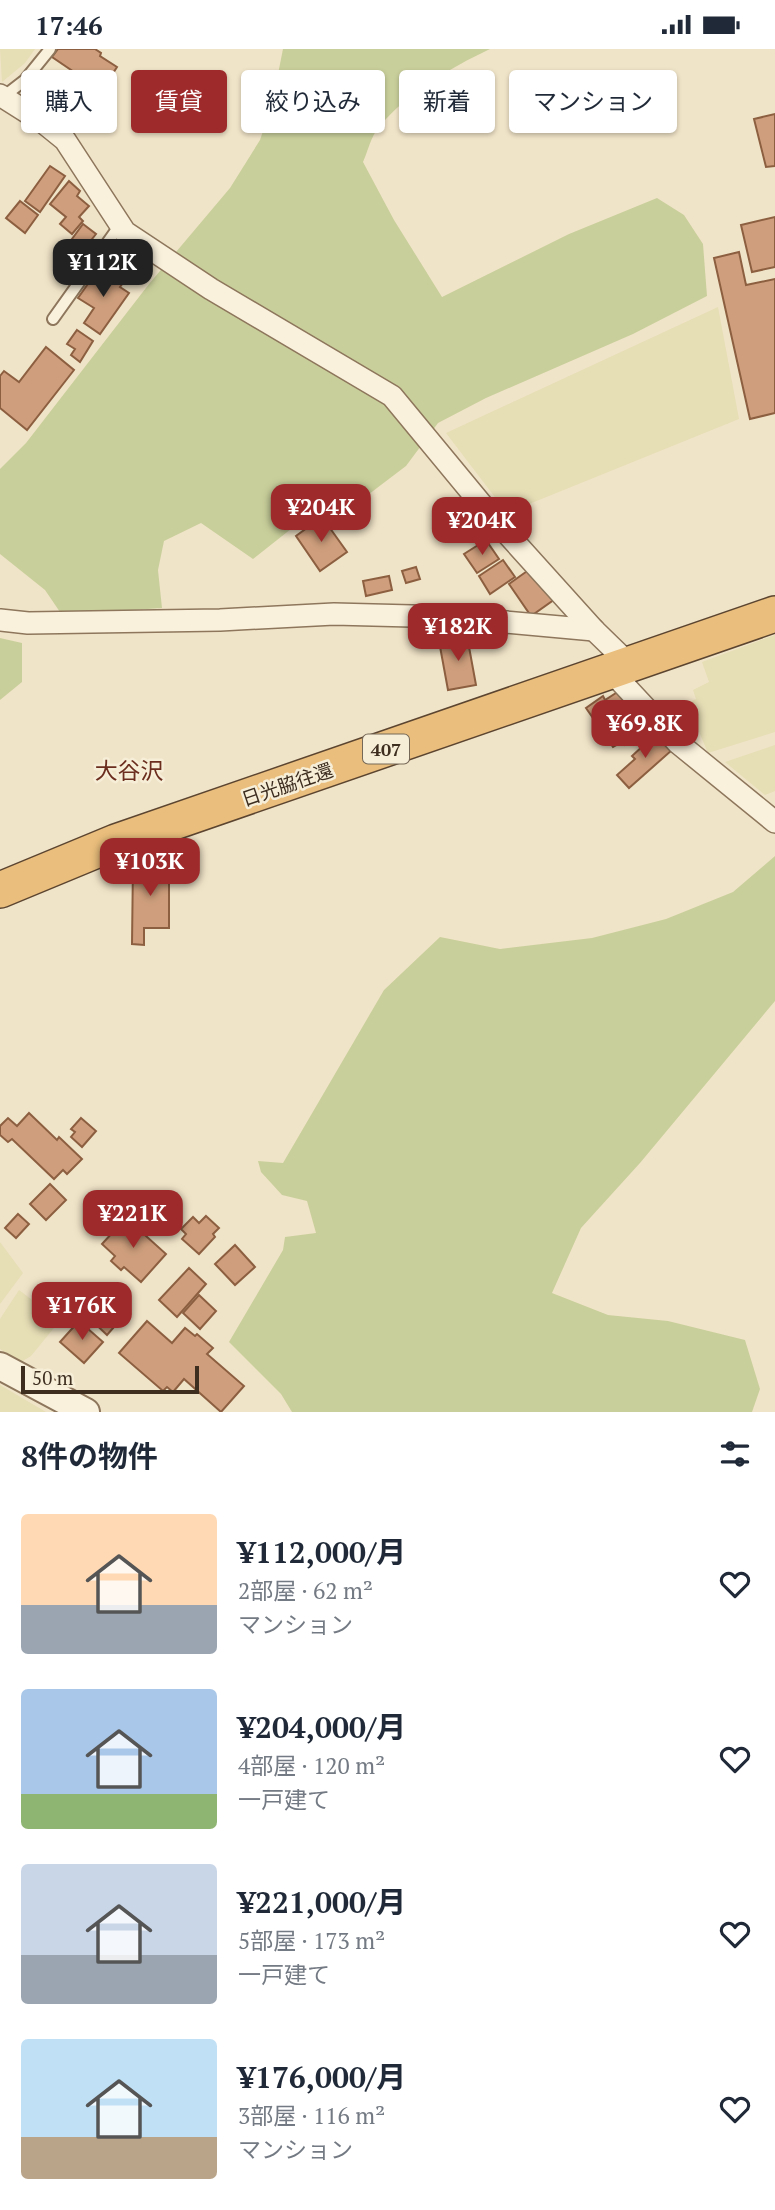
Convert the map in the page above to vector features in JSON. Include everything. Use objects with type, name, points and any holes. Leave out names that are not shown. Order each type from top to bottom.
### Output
[{"type":"highway","name":"日光脇往還","points":[[0,890],[116,842],[775,614]]},
{"type":"street","points":[[2,96],[65,140],[125,232],[211,289],[392,396],[492,517],[594,630],[678,743],[775,822]]},
{"type":"street","points":[[0,620],[28,623],[220,620],[334,614],[451,617],[594,630]]},
{"type":"street","points":[[0,1366],[86,1412]]},
{"type":"lane","points":[[2,96],[24,81],[50,49]]},
{"type":"lane","points":[[54,319],[120,225]]},
{"type":"shaded area","points":[[0,49],[35,49],[25,63],[2,82]]},
{"type":"shaded area","points":[[718,307],[739,419],[507,513],[446,433]]},
{"type":"shaded area","points":[[775,635],[775,732],[708,753],[687,703],[696,699],[693,690],[709,682],[702,662]]},
{"type":"shaded area","points":[[775,745],[775,791],[765,795],[725,762]]},
{"type":"shaded area","points":[[0,1242],[23,1273],[0,1304]]},
{"type":"shaded area","points":[[19,1290],[58,1323],[31,1356],[21,1362],[0,1349],[0,1319]]},
{"type":"shaded area","points":[[0,1385],[46,1412],[0,1412]]},
{"type":"green space","points":[[283,49],[490,49],[450,70],[399,70],[399,107],[385,121],[385,70],[279,70]]},
{"type":"green space","points":[[262,133],[375,133],[363,162],[394,220],[442,297],[569,234],[657,198],[684,215],[703,244],[707,296],[633,334],[486,398],[438,423],[406,466],[348,510],[320,506],[253,559],[201,523],[164,541],[158,570],[162,608],[62,615],[45,590],[0,554],[0,469],[26,443],[149,284],[230,188]]},
{"type":"green space","points":[[0,638],[22,643],[22,682],[0,700]]},
{"type":"green space","points":[[775,856],[775,1001],[640,1163],[581,1228],[552,1293],[608,1315],[668,1321],[745,1340],[760,1389],[752,1412],[292,1412],[281,1394],[229,1342],[283,1250],[285,1237],[316,1233],[307,1201],[282,1195],[261,1172],[258,1161],[283,1163],[384,990],[440,937],[500,949],[592,938],[666,919],[733,892]]},
{"type":"building","points":[[58,49],[95,49],[101,53],[100,56],[117,67],[115,70],[71,70],[52,57]]},
{"type":"building","points":[[775,114],[775,166],[766,167],[754,119]]},
{"type":"building","points":[[50,166],[65,176],[40,212],[25,201]]},
{"type":"building","points":[[69,181],[80,191],[77,196],[89,206],[79,217],[83,221],[72,234],[60,224],[66,217],[50,204]]},
{"type":"building","points":[[20,201],[38,215],[25,233],[6,218]]},
{"type":"building","points":[[775,217],[775,267],[752,272],[741,225]]},
{"type":"building","points":[[83,224],[96,234],[85,248],[72,239]]},
{"type":"building","points":[[739,252],[746,285],[775,279],[775,413],[750,419],[714,258]]},
{"type":"building","points":[[100,267],[123,283],[120,287],[129,293],[100,334],[84,323],[94,308],[78,298]]},
{"type":"building","points":[[77,330],[93,341],[80,362],[71,355],[75,349],[67,344]]},
{"type":"building","points":[[46,347],[74,370],[27,430],[0,408],[0,376],[4,371],[19,382]]},
{"type":"building","points":[[322,517],[347,552],[320,571],[296,536]]},
{"type":"building","points":[[486,540],[499,559],[477,573],[464,554]]},
{"type":"building","points":[[503,560],[515,577],[490,594],[479,576]]},
{"type":"building","points":[[416,567],[420,579],[406,583],[402,571]]},
{"type":"building","points":[[530,569],[555,599],[531,616],[509,584]]},
{"type":"building","points":[[389,576],[392,590],[366,596],[363,581]]},
{"type":"building","points":[[467,636],[476,685],[448,690],[439,641]]},
{"type":"building","points":[[619,691],[646,731],[625,745],[622,742],[613,747],[586,708],[603,696],[605,700]]},
{"type":"building","points":[[657,733],[672,750],[629,788],[617,775],[635,759],[632,756]]},
{"type":"building","points":[[152,859],[169,859],[169,928],[144,928],[144,945],[132,944],[133,863],[151,863]]},
{"type":"building","points":[[29,1113],[82,1159],[67,1174],[63,1170],[54,1179],[12,1139],[8,1142],[0,1135],[0,1126],[8,1118],[17,1126]]},
{"type":"building","points":[[81,1118],[96,1131],[82,1147],[71,1137],[75,1132],[71,1129]]},
{"type":"building","points":[[50,1184],[66,1200],[46,1220],[30,1204]]},
{"type":"building","points":[[18,1214],[29,1224],[16,1238],[5,1228]]},
{"type":"building","points":[[206,1216],[219,1228],[213,1234],[215,1237],[199,1254],[182,1239],[186,1234],[181,1229],[193,1217],[199,1223]]},
{"type":"building","points":[[126,1218],[166,1254],[141,1282],[124,1267],[121,1270],[111,1261],[115,1256],[102,1244]]},
{"type":"building","points":[[235,1245],[255,1267],[235,1285],[215,1264]]},
{"type":"building","points":[[189,1268],[206,1284],[177,1317],[159,1300]]},
{"type":"building","points":[[199,1295],[216,1311],[200,1329],[183,1313]]},
{"type":"building","points":[[101,1300],[121,1319],[107,1335],[87,1316]]},
{"type":"building","points":[[79,1321],[103,1342],[84,1363],[60,1342]]},
{"type":"building","points":[[147,1321],[172,1343],[185,1328],[195,1336],[197,1334],[213,1348],[207,1354],[244,1386],[221,1412],[184,1379],[173,1392],[167,1387],[163,1391],[119,1353]]},
{"type":"district","name":"大谷沢","points":[[129,770]]}]
